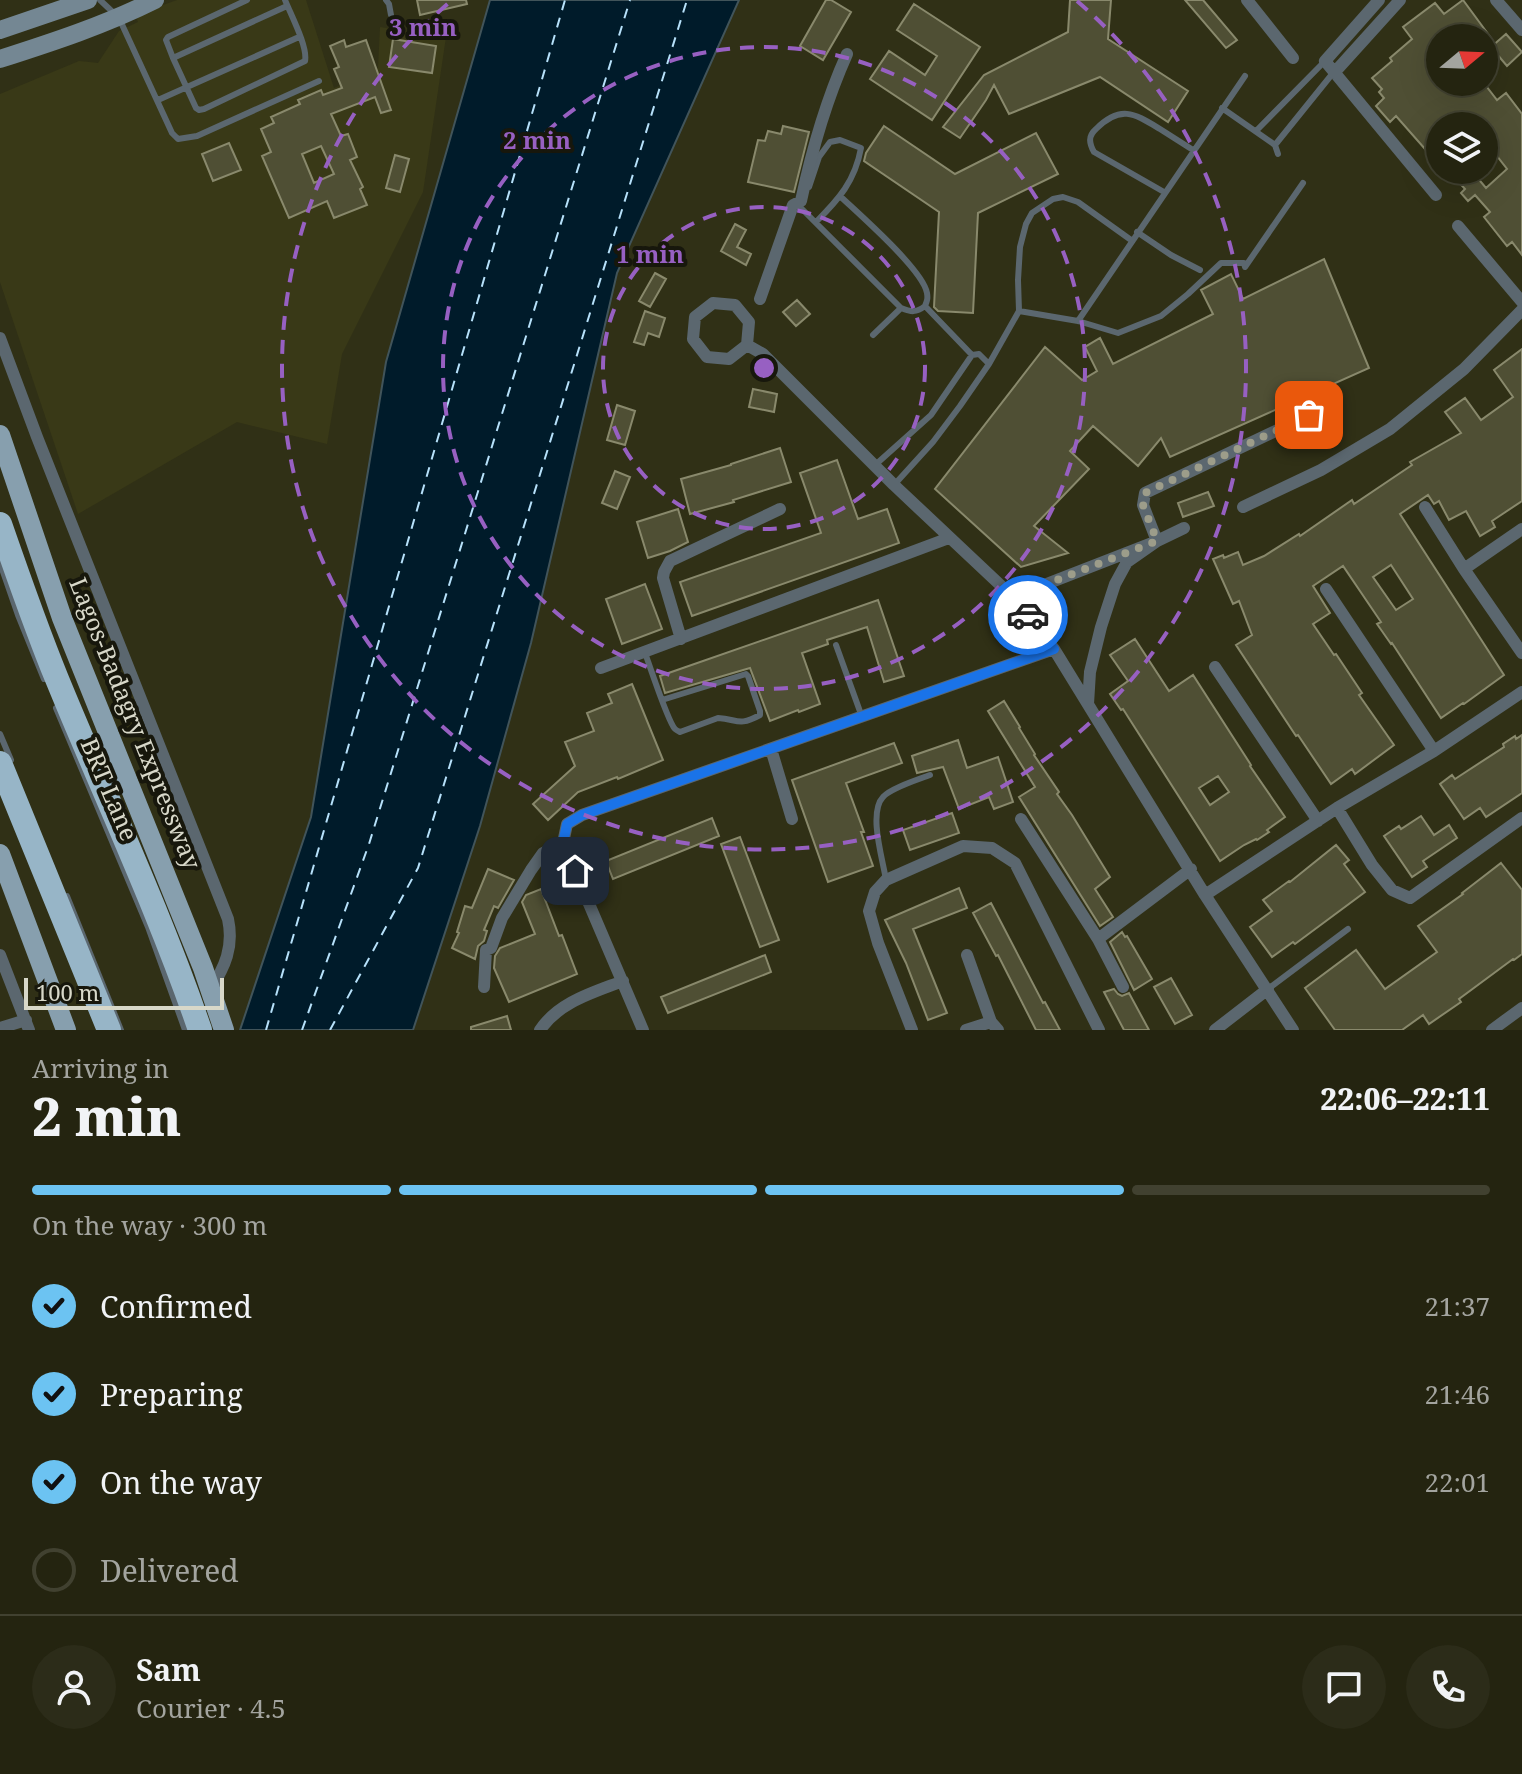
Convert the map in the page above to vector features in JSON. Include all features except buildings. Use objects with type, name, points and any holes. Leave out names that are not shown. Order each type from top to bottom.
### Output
[{"type":"highway","points":[[0,524],[56,676],[157,915],[183,1001],[200,1030]]},
{"type":"highway","points":[[6,762],[109,1030]]},
{"type":"main road","points":[[0,30],[88,0]]},
{"type":"main road","points":[[0,59],[78,34],[155,0]]},
{"type":"main road","name":"Lagos-Badagry Expressway","points":[[0,435],[62,618],[203,968],[224,1030]]},
{"type":"main road","points":[[0,854],[66,1030]]},
{"type":"street","points":[[1247,0],[1293,58]]},
{"type":"street","points":[[1379,0],[1325,61],[1436,195]]},
{"type":"street","points":[[1334,73],[1400,0]]},
{"type":"street","points":[[1496,0],[1522,30]]},
{"type":"street","points":[[760,299],[801,201],[813,144],[847,54]]},
{"type":"street","points":[[1458,226],[1522,302]]},
{"type":"street","points":[[713,303],[735,305],[749,322],[747,345],[729,359],[707,357],[693,339],[695,317],[713,303]]},
{"type":"street","points":[[1243,507],[1321,470],[1390,429],[1464,369],[1522,310]]},
{"type":"street","points":[[0,338],[228,919],[231,942],[226,963],[185,1030]]},
{"type":"street","points":[[747,345],[763,354],[874,466],[1013,597],[1054,649],[1205,895],[1293,1030]]},
{"type":"street","points":[[1157,541],[1143,505],[1145,493],[1309,415]]},
{"type":"street","points":[[1425,507],[1522,653]]},
{"type":"street","points":[[681,639],[663,578],[670,561],[780,509]]},
{"type":"street","points":[[1013,597],[1184,528]]},
{"type":"street","points":[[1464,569],[1522,529]]},
{"type":"street","points":[[601,668],[949,538]]},
{"type":"street","points":[[1088,706],[1090,672],[1115,584],[1127,562],[1157,541]]},
{"type":"street","points":[[1326,589],[1434,751]]},
{"type":"street","points":[[643,1030],[563,843],[567,824],[582,815],[1054,649]]},
{"type":"street","points":[[1215,667],[1318,821]]},
{"type":"street","points":[[1205,895],[1522,692]]},
{"type":"street","points":[[771,749],[792,819]]},
{"type":"street","points":[[1337,808],[1372,865],[1392,890],[1410,898],[1522,818]]},
{"type":"street","points":[[1021,819],[1098,939],[1123,987]]},
{"type":"street","points":[[484,987],[486,950],[491,948],[502,918],[543,853],[563,843]]},
{"type":"street","points":[[912,1030],[878,943],[869,911],[875,892],[886,880],[963,846],[992,848],[1015,863],[1099,1030]]},
{"type":"street","points":[[1098,939],[1191,869]]},
{"type":"street","points":[[0,955],[28,1025],[0,1028]]},
{"type":"street","points":[[966,1030],[994,1026],[967,955]]},
{"type":"street","points":[[540,1030],[548,1018],[570,1002],[623,981]]},
{"type":"street","points":[[1215,1030],[1268,989]]},
{"type":"street","points":[[1492,1030],[1522,1008]]},
{"type":"lane","points":[[100,0],[119,18],[172,133],[178,139],[197,136],[319,81]]},
{"type":"lane","points":[[173,58],[286,3],[306,55],[305,61],[204,109],[196,108],[167,45],[166,40],[247,0]]},
{"type":"lane","points":[[386,0],[391,15]]},
{"type":"lane","points":[[158,100],[299,37]]},
{"type":"lane","points":[[1256,131],[1325,61]]},
{"type":"lane","points":[[1275,145],[1334,73]]},
{"type":"lane","points":[[1078,321],[1245,76]]},
{"type":"lane","points":[[1222,108],[1275,145],[1278,154]]},
{"type":"lane","points":[[1164,192],[1094,152],[1090,139],[1092,133],[1107,119],[1136,114],[1193,150]]},
{"type":"lane","points":[[816,222],[841,197],[858,166],[861,148],[840,140],[830,142],[819,157],[797,206],[901,308],[919,312],[925,306],[927,293],[911,268],[893,246],[841,197]]},
{"type":"lane","points":[[1019,311],[1078,321],[1118,333],[1161,316],[1221,263],[1244,263],[1245,267],[1303,183]]},
{"type":"lane","points":[[894,485],[933,442],[989,364],[1019,311],[1020,247],[1032,213],[1053,199],[1063,197],[1078,202],[1131,240]]},
{"type":"lane","points":[[1137,232],[1200,270]]},
{"type":"lane","points":[[925,306],[972,355]]},
{"type":"lane","points":[[873,335],[901,308]]},
{"type":"lane","points":[[972,355],[979,354],[989,364]]},
{"type":"lane","points":[[874,466],[931,415],[972,355]]},
{"type":"lane","points":[[0,563],[45,681]]},
{"type":"lane","points":[[836,645],[862,717]]},
{"type":"lane","points":[[644,652],[662,700],[673,727],[680,732],[718,718],[741,722],[760,715],[746,674],[662,700]]},
{"type":"lane","name":"BRT Lane","points":[[56,707],[142,914],[183,1001],[185,1030]]},
{"type":"lane","points":[[0,734],[6,762]]},
{"type":"lane","points":[[886,880],[876,824],[879,803],[885,795],[930,775]]},
{"type":"lane","points":[[62,884],[121,1030]]},
{"type":"lane","points":[[1268,989],[1348,929]]},
{"type":"shaded area","points":[[177,0],[306,0],[334,88],[378,68],[380,27],[446,37],[423,192],[342,354],[327,444],[237,422],[78,514],[0,282],[0,94],[79,61],[98,63],[119,31],[138,22],[135,15]]},
{"type":"water","points":[[490,0],[739,0],[617,273],[531,643],[480,826],[413,1030],[240,1030],[311,817],[386,362]]},
{"type":"ferry route","points":[[266,1030],[565,0]]},
{"type":"ferry route","points":[[302,1030],[369,844],[630,0]]},
{"type":"ferry route","points":[[330,1030],[418,868],[687,0]]},
{"type":"way so far","points":[[1028,615],[1013,597],[1157,541],[1143,505],[1145,493],[1309,415]]},
{"type":"route","points":[[575,871],[563,843],[567,824],[582,815],[1054,649],[1028,615]]}]
